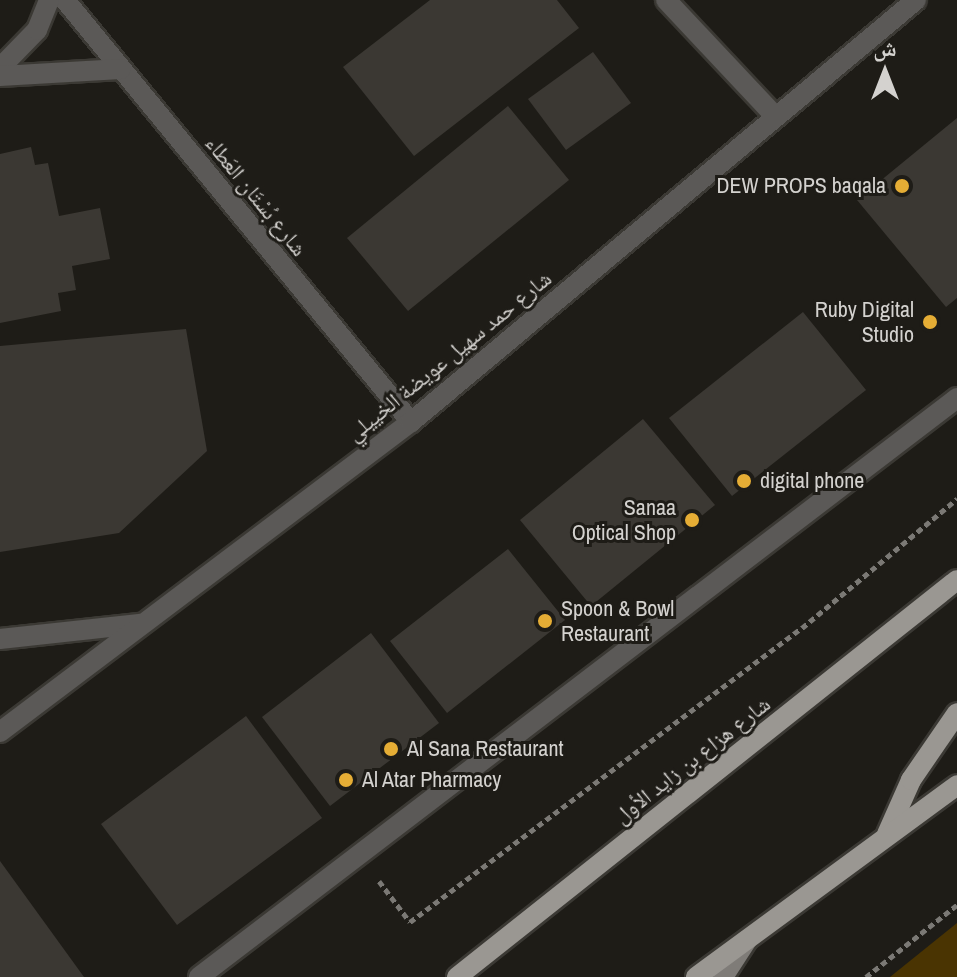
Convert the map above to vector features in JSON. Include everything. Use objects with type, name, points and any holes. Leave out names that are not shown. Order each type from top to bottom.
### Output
[{"type":"main road","name":"شارع هزاع بن زايد الأول","points":[[457,977],[957,580]]},
{"type":"main road","points":[[885,837],[911,780],[957,713]]},
{"type":"main road","points":[[696,977],[957,785]]},
{"type":"street","points":[[0,68],[37,30],[49,0]]},
{"type":"street","name":"شارع بُسْتَان العَطاء","points":[[65,0],[411,422]]},
{"type":"street","points":[[666,0],[775,116]]},
{"type":"street","name":"شارع حمد سهيل عويضة الخييلي","points":[[0,732],[139,624],[411,422],[916,0]]},
{"type":"street","points":[[0,76],[121,69]]},
{"type":"street","points":[[199,977],[362,857],[957,398]]},
{"type":"street","points":[[0,639],[139,624]]},
{"type":"street","points":[[723,977],[748,938]]},
{"type":"path","points":[[362,857],[410,922],[802,628],[957,499]]},
{"type":"path","points":[[866,977],[957,905]]},
{"type":"shaded area","points":[[957,923],[957,977],[890,977]]},
{"type":"building","points":[[430,0],[557,0],[579,28],[414,156],[343,67]]},
{"type":"building","points":[[593,52],[631,103],[566,150],[528,99]]},
{"type":"building","points":[[508,106],[569,180],[408,311],[347,238]]},
{"type":"building","points":[[957,118],[957,298],[946,307],[857,200]]},
{"type":"building","points":[[31,147],[35,165],[48,163],[59,216],[100,208],[110,259],[72,266],[76,290],[58,293],[61,311],[0,323],[0,154]]},
{"type":"building","points":[[803,312],[866,390],[732,496],[669,418]]},
{"type":"building","points":[[186,329],[207,451],[119,533],[0,552],[0,346]]},
{"type":"building","points":[[643,419],[715,505],[591,606],[520,520]]},
{"type":"building","points":[[508,549],[565,620],[447,713],[390,641]]},
{"type":"building","points":[[371,633],[439,723],[330,806],[262,717]]},
{"type":"building","points":[[246,716],[322,818],[177,925],[101,824]]},
{"type":"building","points":[[0,861],[84,977],[0,977]]},
{"type":"place","name":"DEW PROPS baqala","points":[[902,186]]},
{"type":"place","name":"Ruby Digital Studio","points":[[930,322]]},
{"type":"place","name":"digital phone","points":[[744,481]]},
{"type":"place","name":"Sanaa Optical Shop","points":[[692,520]]},
{"type":"place","name":"Spoon & Bowl Restaurant","points":[[545,621]]},
{"type":"place","name":"Al Sana Restaurant","points":[[391,749]]},
{"type":"place","name":"Al Atar Pharmacy","points":[[346,780]]}]
